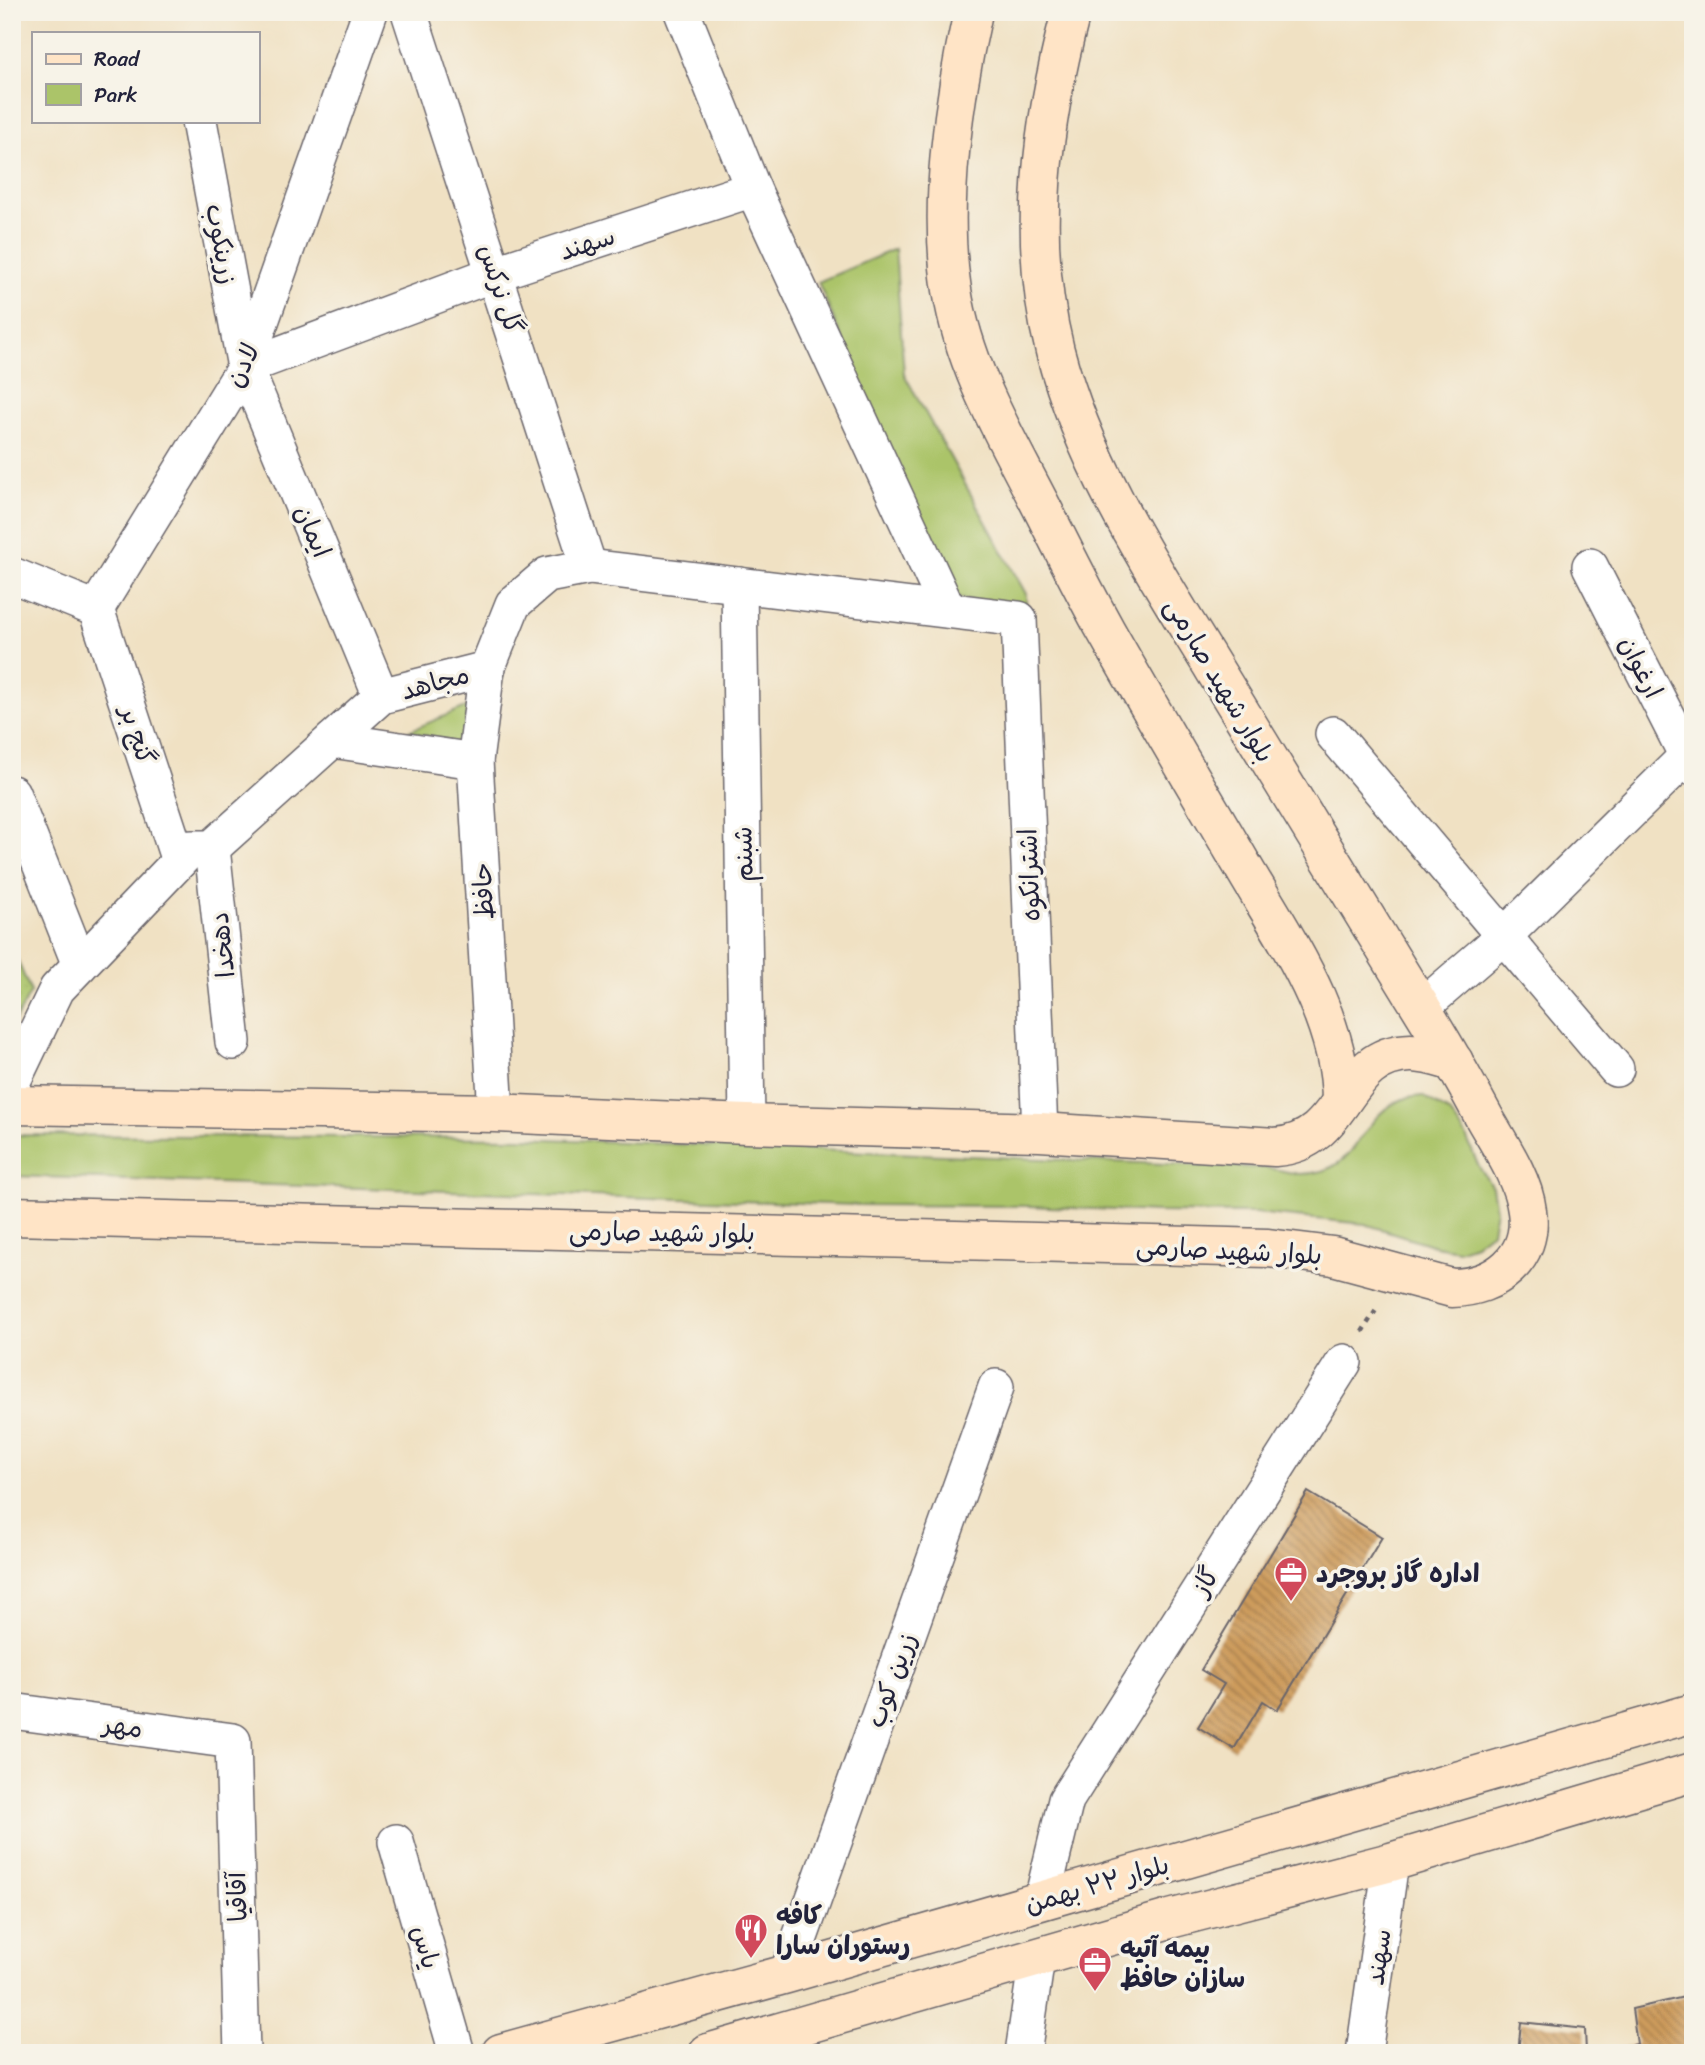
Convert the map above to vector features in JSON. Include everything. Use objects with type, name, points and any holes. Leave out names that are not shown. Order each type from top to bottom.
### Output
[{"type":"main road","points":[[973,12],[965,47],[950,174],[948,229],[952,289],[962,337],[987,400],[1105,629],[1288,945],[1317,1000],[1337,1053],[1341,1076],[1341,1102]]},
{"type":"main road","name":"بلوار شهید صارمی","points":[[12,1216],[1268,1248],[1333,1256],[1432,1284],[1471,1288],[1486,1283],[1516,1261],[1524,1245],[1528,1212],[1522,1191],[1504,1151],[1454,1062],[1166,591],[1112,496],[1069,399],[1054,346],[1042,277],[1038,225],[1047,121],[1071,12]]},
{"type":"main road","points":[[12,1105],[496,1113],[747,1124],[1040,1132],[1275,1147],[1292,1146],[1323,1127],[1357,1080],[1372,1066],[1388,1057],[1410,1053],[1454,1062]]},
{"type":"main road","name":"بلوار ۲۲ بهمن","points":[[501,2053],[787,1974],[1693,1713]]},
{"type":"main road","name":"بلوار ۲۲ بهمن","points":[[716,2052],[1166,1920],[1391,1862],[1693,1772]]},
{"type":"street","name":"لادن","points":[[96,609],[245,367],[370,12]]},
{"type":"street","name":"گل نرکس","points":[[409,12],[496,273],[589,567]]},
{"type":"street","points":[[682,12],[753,189],[948,610]]},
{"type":"street","name":"زرینکوب","points":[[199,122],[245,367]]},
{"type":"street","name":"سهند","points":[[245,367],[496,273],[753,189]]},
{"type":"street","name":"ایمان","points":[[245,367],[381,696]]},
{"type":"street","name":"ارغوان","points":[[1590,566],[1690,762]]},
{"type":"street","name":"مجاهد","points":[[12,1083],[57,989],[192,848],[212,848],[381,696],[487,669],[513,604],[547,575],[589,567],[1019,619]]},
{"type":"street","points":[[12,575],[96,609]]},
{"type":"street","name":"شبنم","points":[[738,584],[747,1124]]},
{"type":"street","name":"گنج بر","points":[[96,609],[179,861]]},
{"type":"street","name":"اشترانکوه","points":[[1019,619],[1040,1132]]},
{"type":"street","name":"حافظ","points":[[487,669],[475,761],[496,1113]]},
{"type":"street","points":[[1333,734],[1616,1069]]},
{"type":"street","points":[[332,740],[475,761]]},
{"type":"street","points":[[1421,1008],[1503,937],[1690,762]]},
{"type":"street","points":[[12,793],[80,965]]},
{"type":"street","name":"دهخدا","points":[[212,848],[233,1042]]},
{"type":"street","name":"گاز","points":[[1042,1900],[1066,1800],[1344,1362]]},
{"type":"street","name":"زرین کوب","points":[[787,1974],[996,1387]]},
{"type":"street","name":"مهر","points":[[12,1711],[233,1741]]},
{"type":"street","name":"آقاقیا","points":[[233,1741],[242,2053]]},
{"type":"street","name":"یاس","points":[[396,1842],[457,2053]]},
{"type":"street","name":"سهند","points":[[1364,2053],[1391,1862]]},
{"type":"street","points":[[1023,2053],[1037,1958]]},
{"type":"path","points":[[1344,1362],[1399,1274]]},
{"type":"green space","points":[[895,249],[904,374],[1026,594],[1026,613],[952,597],[818,282]]},
{"type":"green space","points":[[468,706],[462,746],[409,731]]},
{"type":"green space","points":[[14,953],[31,992],[12,1026],[12,954]]},
{"type":"green space","points":[[1422,1096],[1450,1113],[1466,1136],[1478,1165],[1492,1187],[1496,1210],[1492,1231],[1475,1244],[1458,1250],[1435,1246],[1365,1224],[1255,1213],[1029,1206],[856,1205],[12,1176],[12,1135],[521,1138],[1267,1168],[1300,1174],[1320,1172],[1336,1165],[1386,1108],[1403,1099]]},
{"type":"building","name":"اداره گاز بروجرد","points":[[1308,1492],[1382,1537],[1277,1710],[1263,1701],[1234,1749],[1198,1727],[1224,1684],[1201,1670]]},
{"type":"building","points":[[1693,1995],[1693,2053],[1613,2053],[1613,2050],[1637,2044],[1632,2009]]},
{"type":"building","points":[[1521,2022],[1585,2029],[1586,2053],[1518,2053]]},
{"type":"place","name":"اداره گاز بروجرد","points":[[1291,1603]]},
{"type":"place","name":"کافه رستوران سارا","points":[[751,1960]]},
{"type":"place","name":"بیمه آتیه سازان حافظ","points":[[1095,1993]]}]
